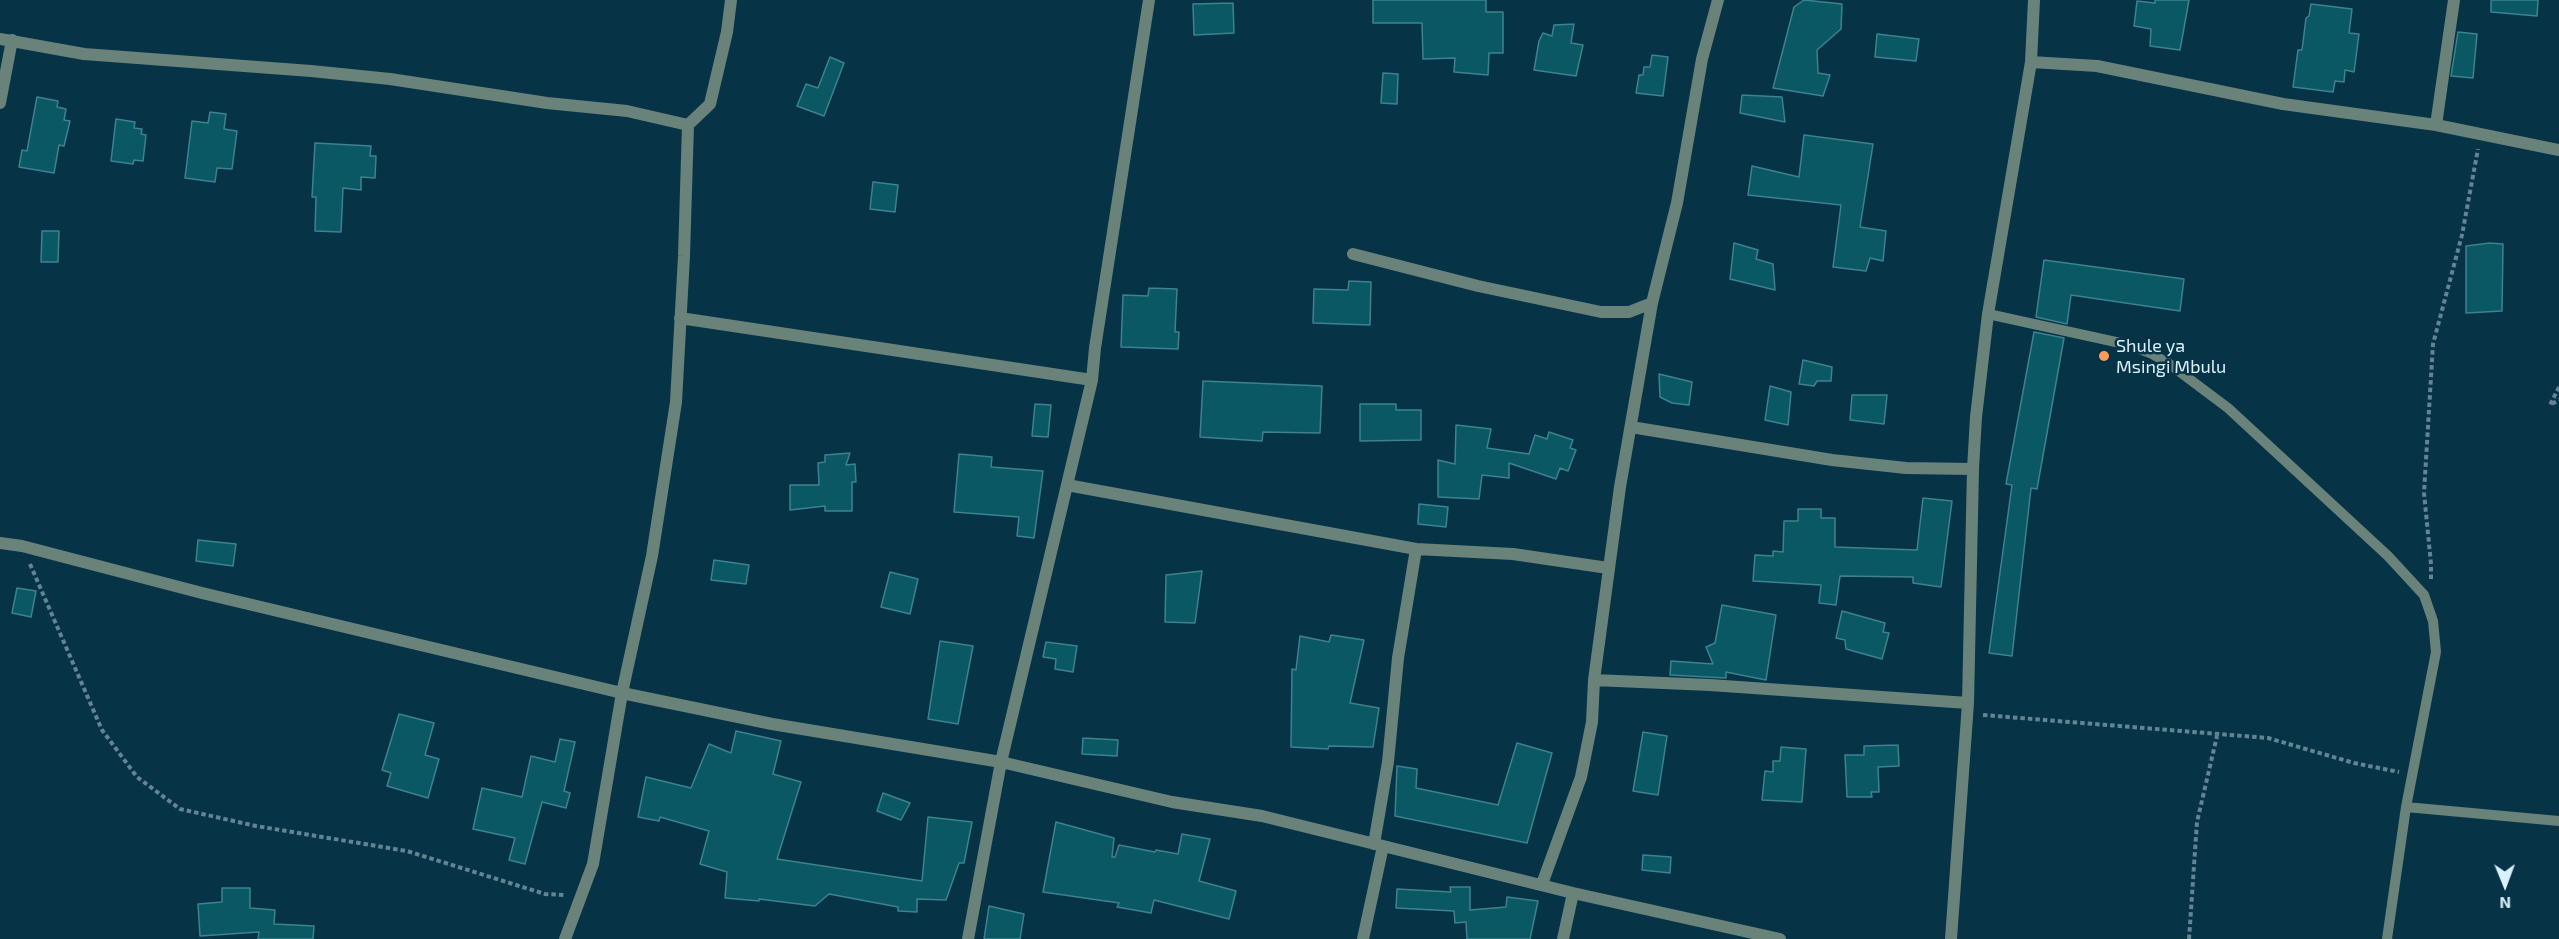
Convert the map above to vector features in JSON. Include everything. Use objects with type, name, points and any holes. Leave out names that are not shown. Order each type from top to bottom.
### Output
[{"type":"street","points":[[565,939],[593,864],[622,693],[652,556],[674,414],[688,125],[710,104],[727,32],[731,0]]},
{"type":"street","points":[[968,939],[1001,762],[1092,380],[1149,0]]},
{"type":"street","points":[[1542,884],[1581,777],[1592,722],[1594,680],[1608,568],[1652,303],[1677,203],[1702,59],[1718,0]]},
{"type":"street","points":[[1952,939],[1967,709],[1973,469],[1988,315],[2031,62],[2034,0]]},
{"type":"street","points":[[2436,125],[2454,0]]},
{"type":"street","points":[[0,103],[6,40],[84,54],[390,79],[546,103],[627,111],[688,125]]},
{"type":"street","points":[[2031,62],[2097,66],[2283,104],[2436,125],[2559,150]]},
{"type":"street","points":[[1353,254],[1478,286],[1601,312],[1629,312],[1652,303]]},
{"type":"street","points":[[680,318],[1092,380]]},
{"type":"street","points":[[1631,427],[1832,460],[1906,468],[1973,469]]},
{"type":"street","points":[[1067,485],[1416,549],[1514,554],[1608,568]]},
{"type":"street","points":[[0,542],[202,593],[622,693],[772,724],[1001,762],[1117,791],[1262,816],[1573,893],[1780,939]]},
{"type":"street","points":[[1363,939],[1378,845],[1398,658],[1416,549]]},
{"type":"street","points":[[1594,680],[1710,685],[1967,709]]},
{"type":"street","points":[[1563,939],[1573,893]]},
{"type":"lane","points":[[1988,315],[2125,344],[2150,352],[2168,363],[2228,408],[2388,556],[2424,595],[2433,621],[2436,652],[2406,807],[2387,939]]},
{"type":"lane","points":[[2406,807],[2559,821]]},
{"type":"path","points":[[2429,610],[2431,564],[2424,493],[2433,344],[2472,192],[2480,133]]},
{"type":"path","points":[[2559,387],[2550,405],[2559,400]]},
{"type":"path","points":[[22,546],[102,730],[137,777],[180,809],[256,826],[407,851],[545,894],[561,895],[584,891]]},
{"type":"path","points":[[1967,709],[2217,736],[2268,738],[2354,763],[2412,774]]},
{"type":"path","points":[[2189,939],[2197,822],[2217,736]]},
{"type":"building","points":[[1373,0],[1486,0],[1486,12],[1503,12],[1503,53],[1489,53],[1488,75],[1454,72],[1455,58],[1423,59],[1422,23],[1373,23]]},
{"type":"building","points":[[1804,0],[1842,4],[1841,29],[1817,50],[1818,73],[1830,75],[1823,96],[1773,88],[1794,7]]},
{"type":"building","points":[[2155,0],[2189,0],[2180,50],[2150,46],[2151,29],[2134,26],[2137,1],[2155,3]]},
{"type":"building","points":[[2491,0],[2538,0],[2537,16],[2491,12]]},
{"type":"building","points":[[1233,3],[1234,33],[1194,35],[1193,4]]},
{"type":"building","points":[[2311,4],[2352,9],[2349,33],[2359,34],[2354,72],[2345,70],[2344,82],[2335,81],[2333,92],[2293,87],[2298,50],[2302,50],[2306,18],[2309,16]]},
{"type":"building","points":[[1574,24],[1571,43],[1583,45],[1576,76],[1534,70],[1539,41],[1543,33],[1552,36],[1554,25]]},
{"type":"building","points":[[2458,32],[2477,34],[2473,78],[2451,76]]},
{"type":"building","points":[[1877,34],[1919,39],[1916,61],[1875,57]]},
{"type":"building","points":[[1652,55],[1668,57],[1663,96],[1636,93],[1639,75],[1643,75],[1644,67],[1650,67]]},
{"type":"building","points":[[830,57],[844,63],[824,116],[797,106],[806,84],[818,88]]},
{"type":"building","points":[[1383,73],[1398,74],[1397,104],[1381,103]]},
{"type":"building","points":[[1742,95],[1782,97],[1785,122],[1740,113]]},
{"type":"building","points":[[37,97],[58,101],[57,107],[66,109],[64,120],[70,121],[64,146],[59,145],[54,173],[19,167],[22,150],[27,151]]},
{"type":"building","points":[[210,112],[226,114],[224,129],[237,131],[232,169],[217,168],[215,182],[185,178],[192,121],[208,123]]},
{"type":"building","points":[[116,119],[135,122],[134,128],[142,129],[141,134],[146,135],[143,161],[134,160],[133,164],[111,161]]},
{"type":"building","points":[[1804,135],[1873,144],[1860,227],[1886,231],[1883,261],[1870,258],[1866,271],[1833,267],[1841,205],[1748,195],[1752,166],[1799,177]]},
{"type":"building","points":[[315,143],[371,146],[370,156],[376,156],[375,178],[361,177],[361,190],[343,188],[341,232],[315,231],[316,197],[312,197]]},
{"type":"building","points":[[873,182],[898,185],[895,212],[870,209]]},
{"type":"building","points":[[42,231],[59,231],[58,262],[41,262]]},
{"type":"building","points":[[1734,243],[1758,250],[1756,259],[1773,264],[1775,290],[1730,279]]},
{"type":"building","points":[[2503,244],[2502,311],[2466,313],[2466,246]]},
{"type":"building","points":[[2044,260],[2184,279],[2180,311],[2071,295],[2067,324],[2036,317]]},
{"type":"building","points":[[1349,281],[1371,282],[1370,325],[1313,323],[1314,289],[1348,290]]},
{"type":"building","points":[[1149,288],[1177,289],[1175,332],[1179,332],[1178,349],[1121,347],[1123,295],[1148,296]]},
{"type":"building","points":[[2034,332],[2064,338],[2037,489],[2031,488],[2012,656],[1989,653],[2012,485],[2006,484]]},
{"type":"building","points":[[1803,360],[1832,367],[1831,381],[1817,381],[1814,386],[1799,384]]},
{"type":"building","points":[[1659,374],[1692,382],[1689,405],[1672,403],[1660,397]]},
{"type":"building","points":[[1203,381],[1322,386],[1320,433],[1263,432],[1262,441],[1200,437]]},
{"type":"building","points":[[1770,386],[1791,392],[1788,425],[1765,420]]},
{"type":"building","points":[[1852,395],[1887,395],[1884,424],[1850,420]]},
{"type":"building","points":[[1035,404],[1051,405],[1048,437],[1032,436]]},
{"type":"building","points":[[1360,404],[1396,404],[1396,410],[1421,410],[1421,440],[1360,441]]},
{"type":"building","points":[[1456,425],[1491,429],[1487,448],[1529,454],[1535,435],[1547,439],[1549,432],[1573,440],[1570,448],[1576,450],[1568,471],[1560,468],[1556,479],[1509,463],[1509,478],[1482,475],[1479,499],[1438,497],[1438,460],[1455,464]]},
{"type":"building","points":[[850,453],[846,465],[855,464],[856,482],[852,482],[852,511],[825,511],[825,506],[790,510],[790,485],[819,485],[818,463],[825,462],[825,455]]},
{"type":"building","points":[[959,454],[992,457],[991,467],[1043,471],[1034,538],[1017,536],[1019,517],[954,512]]},
{"type":"building","points":[[1923,498],[1952,501],[1941,587],[1913,583],[1913,577],[1840,576],[1836,605],[1819,603],[1821,585],[1753,581],[1755,555],[1773,556],[1773,551],[1783,552],[1784,521],[1798,521],[1798,509],[1821,509],[1821,518],[1835,518],[1835,547],[1917,550]]},
{"type":"building","points":[[1419,504],[1448,507],[1446,527],[1418,524]]},
{"type":"building","points":[[198,540],[236,544],[233,566],[196,561]]},
{"type":"building","points":[[714,560],[749,565],[746,584],[711,580]]},
{"type":"building","points":[[1202,571],[1195,623],[1165,622],[1166,575]]},
{"type":"building","points":[[890,572],[918,579],[910,614],[881,607]]},
{"type":"building","points":[[17,588],[36,591],[31,617],[12,613]]},
{"type":"building","points":[[1722,605],[1776,615],[1766,680],[1726,672],[1726,678],[1670,675],[1671,661],[1713,664],[1706,647],[1715,643]]},
{"type":"building","points":[[1842,611],[1885,623],[1883,632],[1889,633],[1882,659],[1846,649],[1845,640],[1836,638]]},
{"type":"building","points":[[1331,635],[1364,640],[1350,703],[1379,708],[1373,747],[1329,746],[1328,749],[1291,747],[1292,669],[1296,670],[1300,636],[1329,642]]},
{"type":"building","points":[[940,641],[973,646],[958,724],[928,719]]},
{"type":"building","points":[[1046,642],[1077,646],[1073,672],[1055,669],[1056,659],[1043,657]]},
{"type":"building","points":[[399,714],[434,723],[425,755],[439,759],[428,798],[387,786],[391,773],[382,770]]},
{"type":"building","points":[[736,731],[781,741],[773,774],[801,782],[777,859],[922,881],[928,817],[972,822],[964,863],[959,863],[946,900],[917,899],[917,912],[898,911],[898,907],[829,894],[815,906],[759,899],[759,901],[725,898],[727,872],[700,864],[709,831],[660,817],[659,821],[638,817],[646,777],[691,788],[709,744],[731,753]]},
{"type":"building","points":[[1643,732],[1667,736],[1658,795],[1633,791]]},
{"type":"building","points":[[1083,738],[1118,740],[1117,756],[1082,754]]},
{"type":"building","points":[[560,739],[575,742],[564,791],[570,793],[566,808],[542,802],[525,864],[509,860],[515,838],[473,829],[482,788],[522,797],[531,756],[555,762]]},
{"type":"building","points":[[1517,743],[1552,753],[1527,843],[1395,816],[1397,766],[1417,769],[1416,788],[1498,805]]},
{"type":"building","points":[[1898,745],[1899,766],[1878,767],[1879,792],[1871,792],[1872,797],[1847,797],[1845,755],[1864,755],[1864,746]]},
{"type":"building","points":[[1781,747],[1806,749],[1802,802],[1762,800],[1765,771],[1773,772],[1773,761],[1780,761]]},
{"type":"building","points":[[883,793],[910,803],[901,820],[877,811]]},
{"type":"building","points":[[1056,822],[1114,838],[1112,857],[1115,857],[1119,845],[1178,854],[1182,834],[1210,839],[1199,881],[1236,891],[1229,919],[1154,900],[1151,913],[1117,907],[1119,903],[1043,892]]},
{"type":"building","points":[[1643,855],[1671,857],[1670,873],[1642,870]]},
{"type":"building","points":[[1450,887],[1470,887],[1470,910],[1506,907],[1507,897],[1538,901],[1530,939],[1467,939],[1466,922],[1455,923],[1454,911],[1396,908],[1397,889],[1451,892]]},
{"type":"building","points":[[222,888],[250,888],[250,908],[275,910],[274,924],[314,926],[313,939],[258,939],[259,932],[200,936],[198,904],[222,902]]},
{"type":"building","points":[[989,906],[1024,914],[1020,939],[984,939]]},
{"type":"place","name":"Shule ya Msingi Mbulu","points":[[2104,356]]}]
